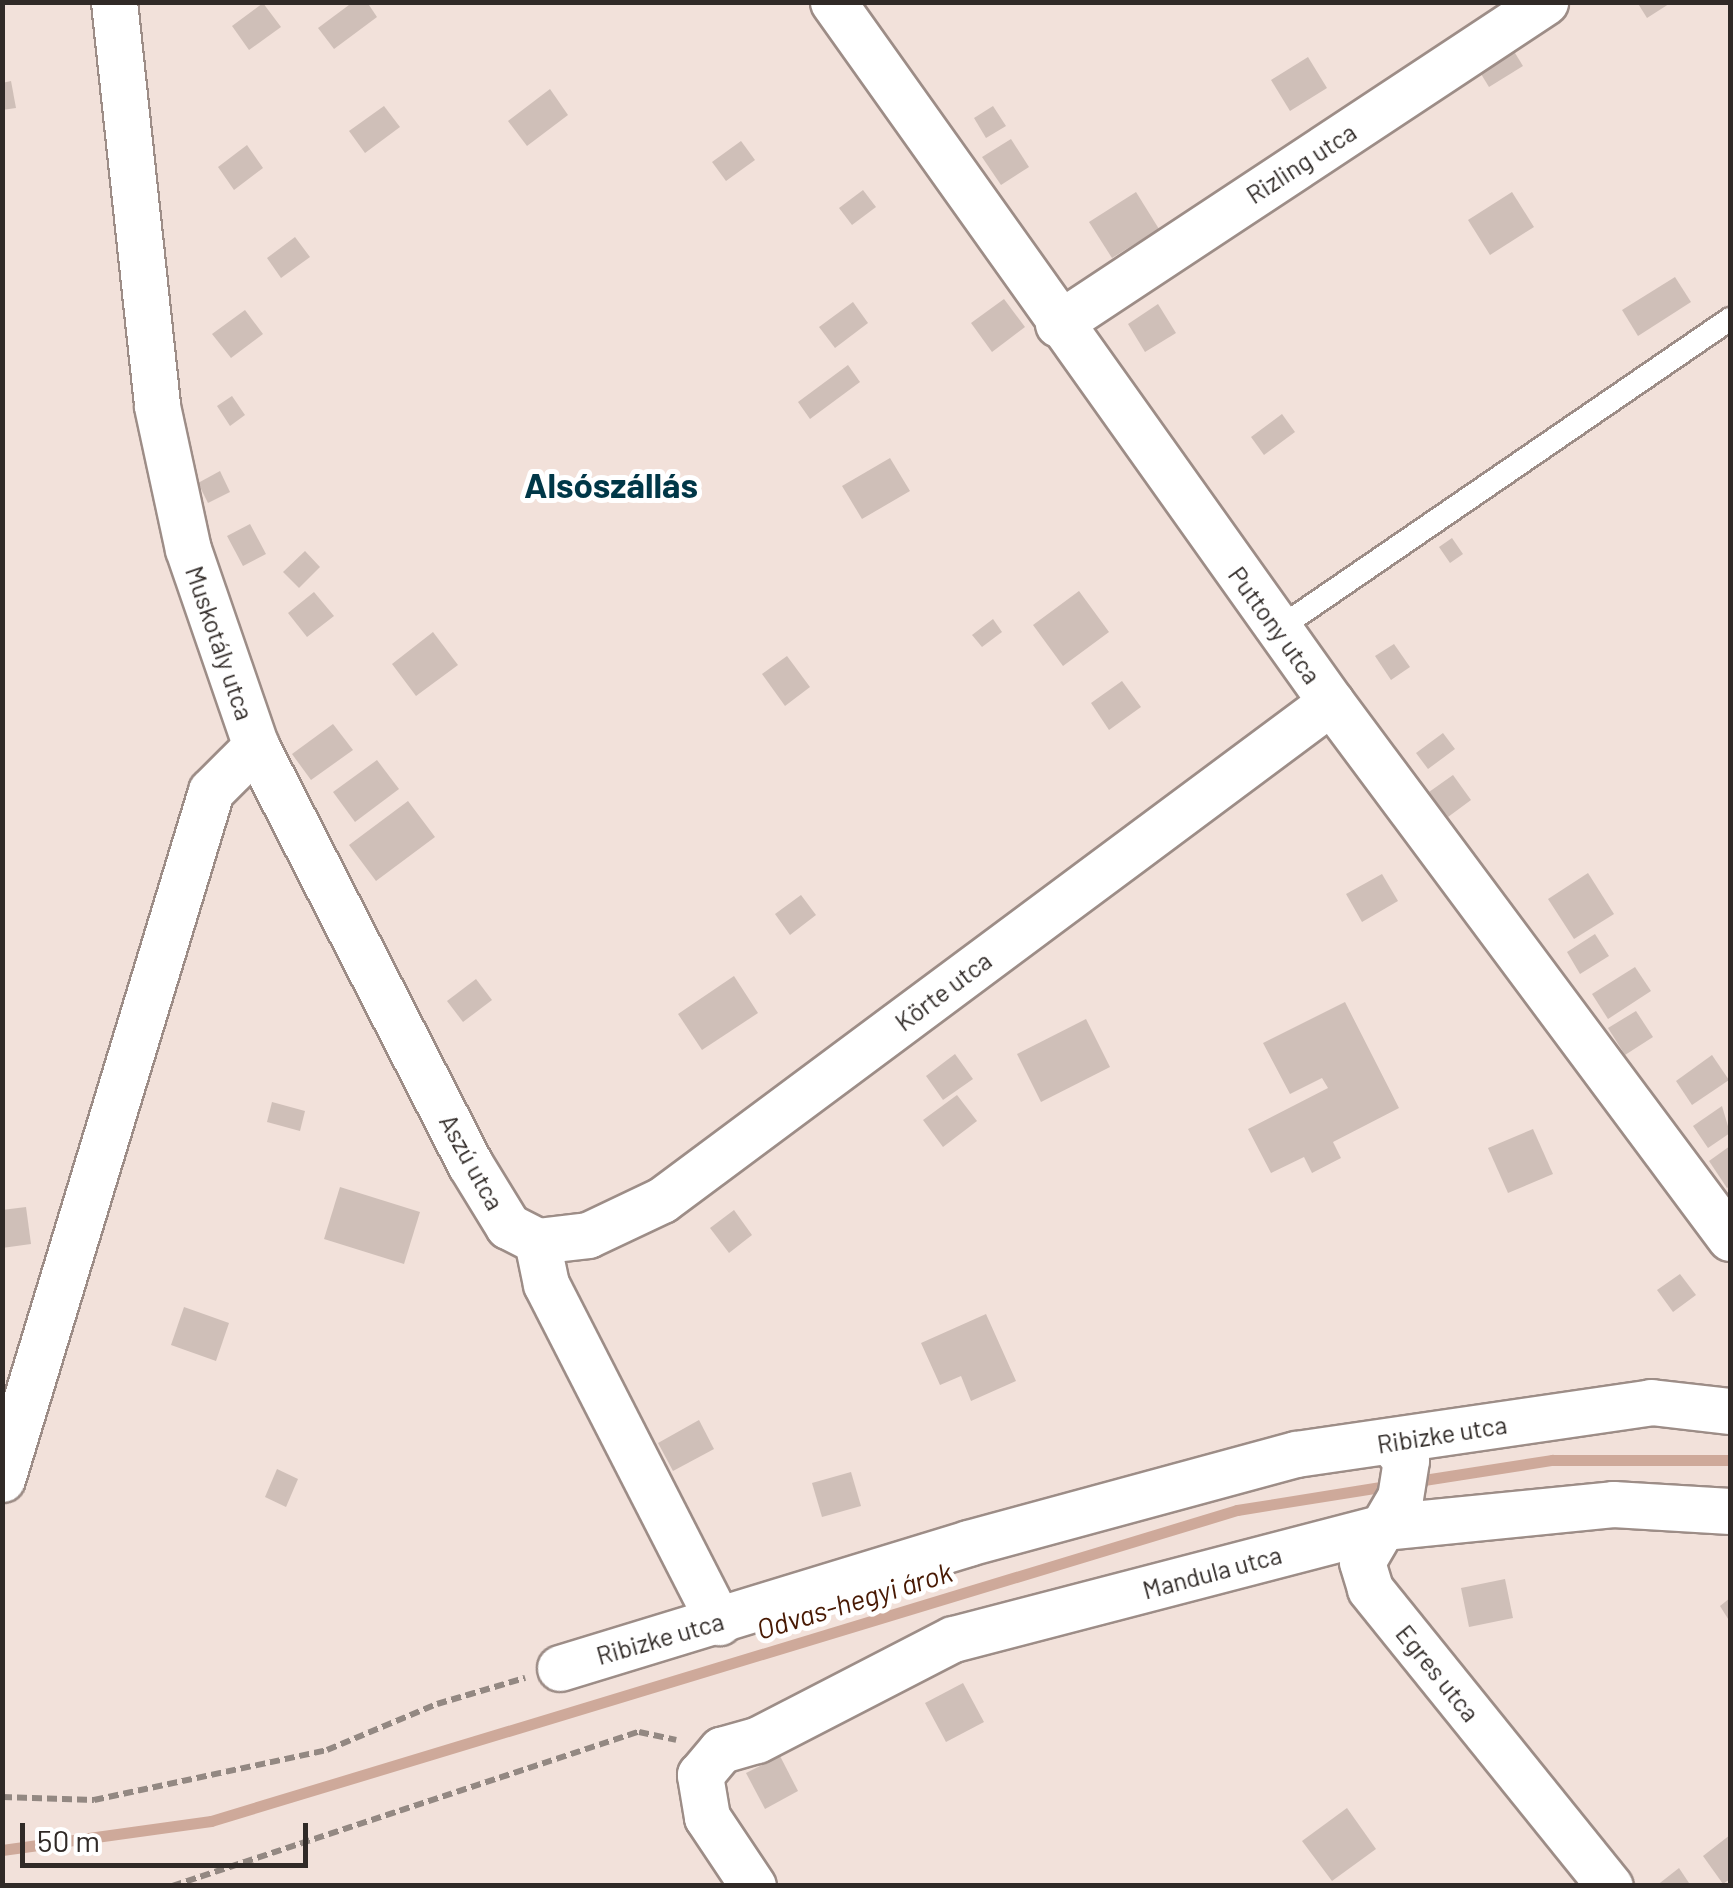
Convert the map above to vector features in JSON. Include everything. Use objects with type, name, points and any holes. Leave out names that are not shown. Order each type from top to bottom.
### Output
[{"type":"street","name":"Muskotály utca","points":[[2,1479],[211,791],[256,746],[188,549],[157,406],[114,2]]},
{"type":"street","name":"Puttony utca","points":[[833,2],[1278,629],[1730,1238]]},
{"type":"street","name":"Rizling utca","points":[[1058,324],[1545,2]]},
{"type":"street","name":"Körte utca","points":[[537,1241],[588,1234],[662,1200],[1331,702]]},
{"type":"street","name":"Aszú utca","points":[[256,746],[470,1164],[508,1226],[537,1241]]},
{"type":"street","points":[[537,1241],[546,1284],[719,1622]]},
{"type":"street","name":"Ribizke utca","points":[[560,1668],[968,1543],[1296,1454],[1394,1484],[1651,1402],[1730,1411]]},
{"type":"street","name":"Mandula utca","points":[[721,1750],[757,1740],[953,1640],[1394,1484],[1730,1511]]},
{"type":"street","name":"Egres utca","points":[[1394,1484],[1362,1562],[1370,1589],[1610,1886]]},
{"type":"street","points":[[721,1750],[700,1774],[700,1792],[707,1818],[752,1886]]},
{"type":"lane","points":[[1278,629],[1730,319]]},
{"type":"path","points":[[2,1797],[94,1800],[327,1750],[437,1704],[560,1668]]},
{"type":"path","points":[[172,1886],[639,1732],[721,1750]]},
{"type":"building","points":[[353,2],[367,2],[377,17],[334,49],[318,28]]},
{"type":"building","points":[[1637,2],[1672,2],[1647,18]]},
{"type":"building","points":[[263,3],[281,27],[249,50],[232,26]]},
{"type":"building","points":[[1507,40],[1523,66],[1489,87],[1473,61]]},
{"type":"building","points":[[1308,57],[1327,88],[1290,111],[1271,80]]},
{"type":"building","points":[[11,81],[16,108],[2,110],[2,83]]},
{"type":"building","points":[[550,89],[568,115],[527,146],[508,121]]},
{"type":"building","points":[[384,106],[400,127],[365,153],[349,131]]},
{"type":"building","points":[[993,106],[1006,126],[986,138],[974,118]]},
{"type":"building","points":[[1011,139],[1029,167],[1001,185],[982,157]]},
{"type":"building","points":[[741,141],[755,160],[726,181],[712,162]]},
{"type":"building","points":[[247,145],[263,168],[234,190],[218,167]]},
{"type":"building","points":[[863,190],[876,207],[852,225],[839,208]]},
{"type":"building","points":[[1136,192],[1159,229],[1112,258],[1089,222]]},
{"type":"building","points":[[1512,192],[1534,227],[1490,255],[1468,220]]},
{"type":"building","points":[[295,237],[310,257],[281,278],[267,258]]},
{"type":"building","points":[[1675,277],[1691,302],[1638,336],[1622,310]]},
{"type":"building","points":[[1004,299],[1025,327],[992,352],[971,323]]},
{"type":"building","points":[[853,302],[868,323],[835,348],[819,327]]},
{"type":"building","points":[[1158,304],[1176,333],[1145,352],[1128,324]]},
{"type":"building","points":[[245,310],[263,334],[231,358],[212,334]]},
{"type":"building","points":[[848,365],[860,382],[810,419],[798,402]]},
{"type":"building","points":[[232,396],[245,415],[230,426],[217,406]]},
{"type":"building","points":[[1282,414],[1295,432],[1264,455],[1251,437]]},
{"type":"building","points":[[890,458],[910,491],[862,519],[842,486]]},
{"type":"building","points":[[220,471],[230,492],[208,503],[198,483]]},
{"type":"building","points":[[250,524],[266,554],[243,566],[227,536]]},
{"type":"building","points":[[1452,538],[1463,554],[1450,563],[1439,547]]},
{"type":"building","points":[[305,551],[320,567],[299,588],[283,572]]},
{"type":"building","points":[[1079,591],[1109,632],[1063,666],[1033,625]]},
{"type":"building","points":[[314,592],[334,616],[307,637],[288,613]]},
{"type":"building","points":[[993,619],[1002,632],[982,647],[972,635]]},
{"type":"building","points":[[433,632],[458,665],[416,696],[392,664]]},
{"type":"building","points":[[1394,644],[1410,667],[1391,680],[1375,656]]},
{"type":"building","points":[[787,656],[810,687],[785,706],[762,674]]},
{"type":"building","points":[[1122,681],[1141,707],[1109,730],[1091,703]]},
{"type":"building","points":[[333,724],[353,750],[311,780],[292,754]]},
{"type":"building","points":[[1443,733],[1455,749],[1428,769],[1416,753]]},
{"type":"building","points":[[377,760],[399,789],[355,822],[333,792]]},
{"type":"building","points":[[1453,775],[1471,800],[1448,817],[1429,792]]},
{"type":"building","points":[[408,801],[435,837],[376,881],[349,845]]},
{"type":"building","points":[[1588,873],[1614,914],[1574,939],[1548,899]]},
{"type":"building","points":[[1382,874],[1398,901],[1362,922],[1346,894]]},
{"type":"building","points":[[801,895],[816,915],[790,935],[775,914]]},
{"type":"building","points":[[1595,934],[1609,956],[1580,974],[1567,952]]},
{"type":"building","points":[[1635,967],[1651,991],[1608,1019],[1592,994]]},
{"type":"building","points":[[734,976],[758,1013],[702,1050],[678,1014]]},
{"type":"building","points":[[476,979],[492,1000],[463,1022],[447,1001]]},
{"type":"building","points":[[1345,1002],[1399,1108],[1333,1142],[1341,1158],[1312,1173],[1304,1157],[1271,1173],[1248,1129],[1328,1088],[1322,1078],[1290,1094],[1263,1043]]},
{"type":"building","points":[[1636,1011],[1653,1037],[1625,1055],[1608,1028]]},
{"type":"building","points":[[1086,1019],[1110,1067],[1041,1102],[1017,1054]]},
{"type":"building","points":[[955,1054],[973,1079],[943,1100],[926,1076]]},
{"type":"building","points":[[1712,1055],[1729,1080],[1692,1105],[1676,1081]]},
{"type":"building","points":[[957,1095],[977,1121],[943,1147],[923,1120]]},
{"type":"building","points":[[272,1102],[305,1111],[300,1131],[267,1122]]},
{"type":"building","points":[[1722,1106],[1730,1133],[1708,1148],[1693,1126]]},
{"type":"building","points":[[1533,1129],[1553,1174],[1508,1193],[1488,1148]]},
{"type":"building","points":[[1730,1146],[1730,1186],[1727,1188],[1709,1161]]},
{"type":"building","points":[[340,1187],[420,1212],[404,1264],[324,1239]]},
{"type":"building","points":[[26,1207],[31,1244],[2,1248],[2,1210]]},
{"type":"building","points":[[734,1210],[752,1235],[729,1253],[710,1228]]},
{"type":"building","points":[[1680,1274],[1696,1295],[1673,1312],[1657,1290]]},
{"type":"building","points":[[184,1307],[229,1323],[216,1361],[171,1345]]},
{"type":"building","points":[[986,1314],[1016,1381],[971,1401],[961,1376],[940,1385],[921,1343]]},
{"type":"building","points":[[699,1420],[714,1449],[673,1471],[658,1443]]},
{"type":"building","points":[[277,1469],[298,1479],[286,1507],[265,1497]]},
{"type":"building","points":[[851,1472],[861,1506],[822,1517],[812,1483]]},
{"type":"building","points":[[1505,1579],[1513,1618],[1469,1627],[1461,1588]]},
{"type":"building","points":[[1730,1598],[1730,1622],[1720,1606]]},
{"type":"building","points":[[963,1683],[984,1722],[946,1742],[925,1703]]},
{"type":"building","points":[[780,1756],[798,1791],[765,1809],[746,1773]]},
{"type":"building","points":[[1347,1808],[1376,1849],[1332,1881],[1302,1841]]},
{"type":"building","points":[[1730,1835],[1730,1879],[1723,1884],[1703,1856]]},
{"type":"building","points":[[1679,1868],[1691,1886],[1656,1886]]},
{"type":"waterway","name":"Odvas-hegyi árok","points":[[1411,1482],[1552,1460],[1730,1460]]},
{"type":"waterway","name":"Odvas-hegyi árok","points":[[2,1850],[211,1821],[1237,1510],[1393,1485]]},
{"type":"district","name":"Alsószállás","points":[[611,484]]}]
